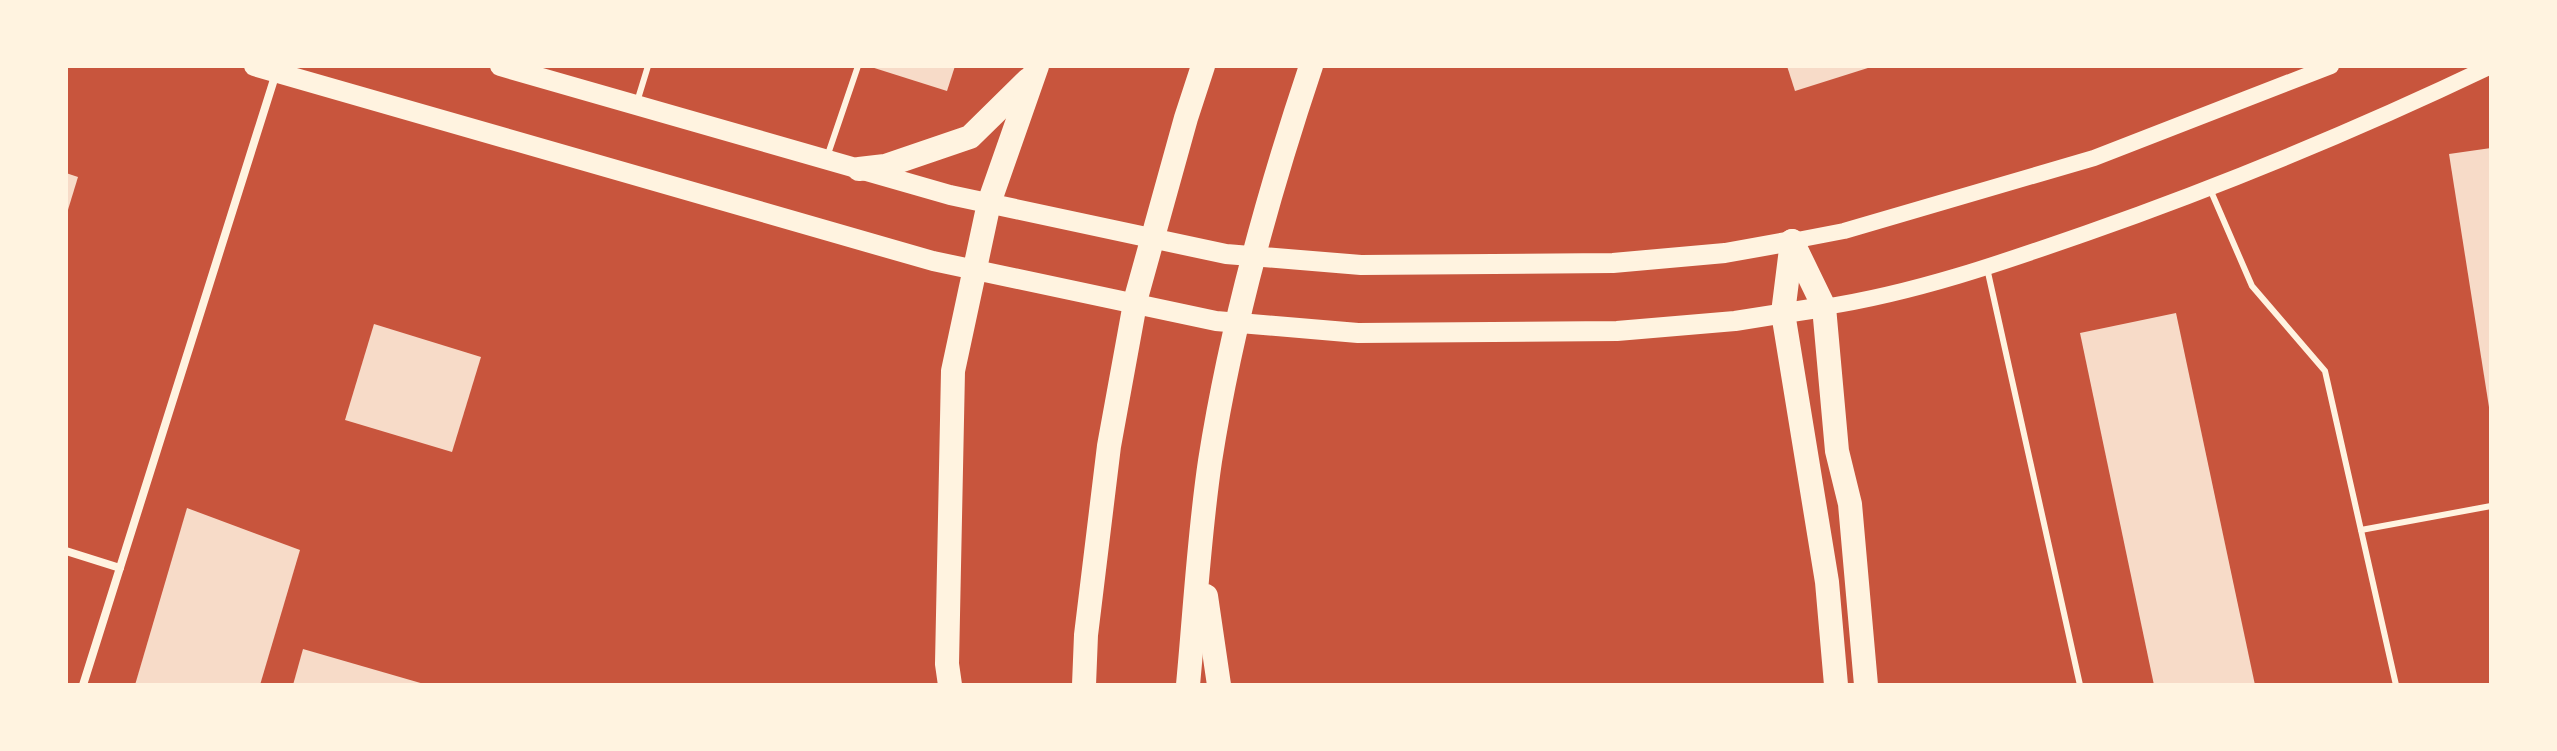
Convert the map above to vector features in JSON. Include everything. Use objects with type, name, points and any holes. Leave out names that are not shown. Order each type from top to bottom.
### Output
[{"type":"highway","points":[[1084,685],[1086,635],[1109,446],[1136,298],[1203,66]]},
{"type":"highway","points":[[1188,685],[1210,461],[1243,294],[1311,66]]},
{"type":"highway","points":[[859,169],[885,166],[970,137],[1035,71]]},
{"type":"highway","points":[[950,685],[947,664],[948,543],[953,371],[989,203],[1035,71]]},
{"type":"highway","points":[[1792,241],[1824,307],[1837,451],[1850,504],[1866,685]]},
{"type":"highway","points":[[1792,241],[1783,313],[1827,582],[1836,685]]},
{"type":"highway","points":[[1200,556],[1219,685]]},
{"type":"main road","points":[[254,66],[918,256],[1216,321],[1358,333],[1617,331],[1735,321],[1860,302],[1987,268],[2210,189],[2402,109],[2491,66]]},
{"type":"main road","points":[[512,68],[827,160],[989,203],[1226,254],[1361,265],[1613,263],[1725,253],[1844,231],[2094,158],[2331,66]]},
{"type":"street","points":[[83,685],[276,72]]},
{"type":"street","points":[[66,551],[120,568]]},
{"type":"lane","points":[[636,105],[648,66]]},
{"type":"lane","points":[[827,160],[858,66]]},
{"type":"lane","points":[[2210,189],[2252,286],[2325,371],[2396,685]]},
{"type":"lane","points":[[1987,268],[2080,685]]},
{"type":"lane","points":[[2361,530],[2491,506]]},
{"type":"building","points":[[868,66],[955,66],[947,91]]},
{"type":"building","points":[[1787,66],[1871,66],[1871,67],[1795,91]]},
{"type":"building","points":[[2491,148],[2491,407],[2489,407],[2449,154]]},
{"type":"building","points":[[66,173],[78,177],[67,213],[66,213]]},
{"type":"building","points":[[2176,313],[2255,685],[2154,685],[2080,333]]},
{"type":"building","points":[[374,324],[481,357],[452,452],[345,420]]},
{"type":"building","points":[[187,508],[300,550],[260,685],[135,685]]},
{"type":"building","points":[[303,649],[424,684],[424,685],[293,685]]}]
